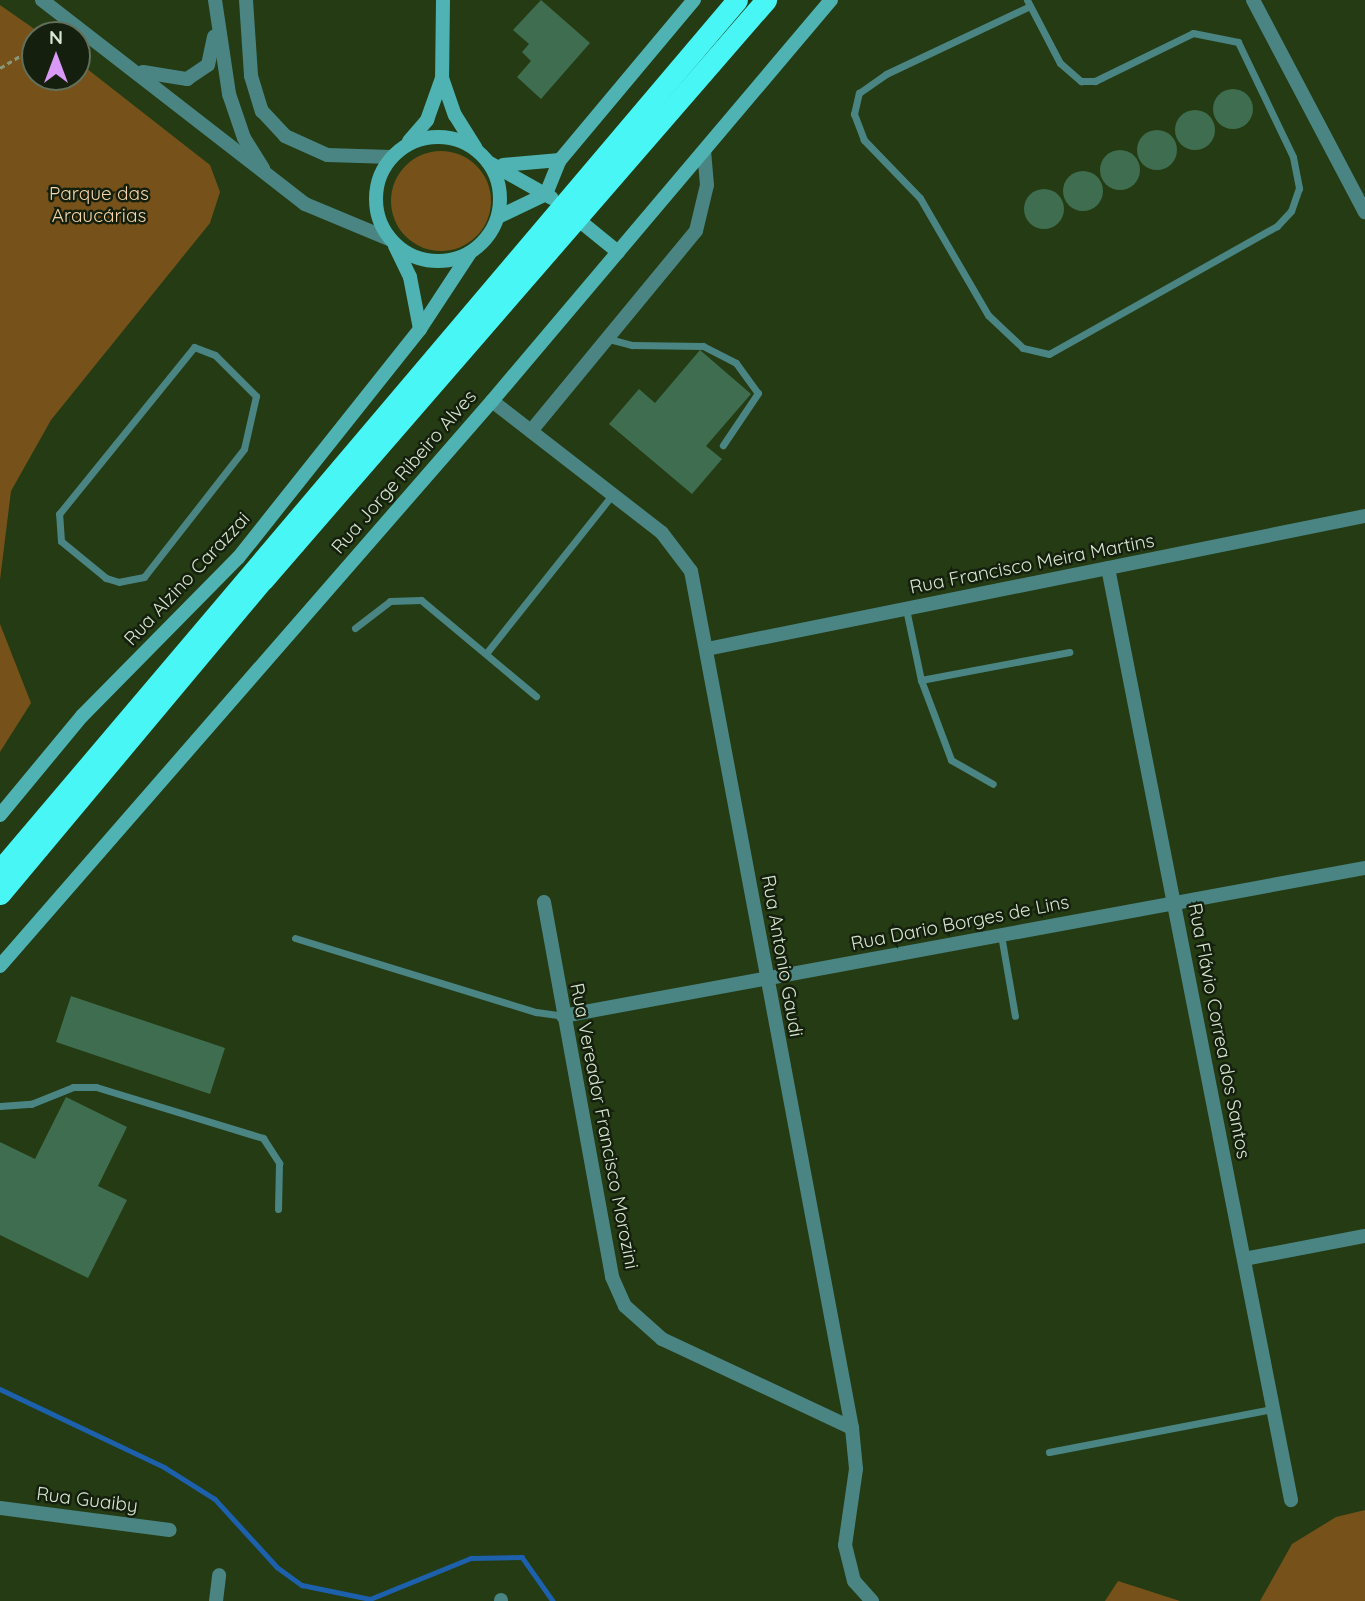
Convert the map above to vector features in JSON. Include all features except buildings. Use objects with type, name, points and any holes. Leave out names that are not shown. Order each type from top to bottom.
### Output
[{"type":"highway","points":[[0,894],[553,234],[737,0]]},
{"type":"highway","points":[[595,182],[766,0]]},
{"type":"highway","points":[[0,870],[218,607],[553,234]]},
{"type":"main road","points":[[420,329],[410,278],[375,198],[394,154],[427,120],[442,78],[443,0]]},
{"type":"main road","points":[[392,242],[430,261],[470,253],[498,218],[546,194],[560,160],[694,0]]},
{"type":"main road","name":"Rua Jorge Ribeiro Alves","points":[[0,966],[492,401],[831,0]]},
{"type":"main road","points":[[442,78],[455,115],[489,160],[501,198],[498,218]]},
{"type":"main road","points":[[394,154],[439,136],[489,160],[546,194],[618,251]]},
{"type":"main road","points":[[489,160],[560,160]]},
{"type":"main road","name":"Rua Alzino Carazzai","points":[[0,815],[82,716],[238,558],[420,329],[470,253]]},
{"type":"street","points":[[42,0],[305,204],[392,242]]},
{"type":"street","points":[[135,70],[187,79],[208,65],[215,23],[215,0]]},
{"type":"street","points":[[246,0],[251,76],[262,111],[285,136],[327,155],[394,154]]},
{"type":"street","points":[[1253,0],[1365,212]]},
{"type":"street","points":[[215,23],[240,127],[268,176]]},
{"type":"street","points":[[531,431],[696,231],[707,185],[704,152]]},
{"type":"street","name":"Rua Antonio Gaudi","points":[[492,401],[612,494],[681,552],[691,571],[852,1428],[856,1469],[845,1545],[854,1581],[872,1601]]},
{"type":"street","name":"Rua Francisco Meira Martins","points":[[707,649],[1365,516]]},
{"type":"street","name":"Rua Flávio Correa dos Santos","points":[[1108,568],[1291,1500]]},
{"type":"street","name":"Rua Dario Borges de Lins","points":[[563,1016],[1365,868]]},
{"type":"street","name":"Rua Vereador Francisco Morozini","points":[[544,902],[612,1277],[625,1306],[662,1339],[852,1428]]},
{"type":"street","points":[[1244,1259],[1365,1236]]},
{"type":"street","name":"Rua Guaiby","points":[[0,1508],[170,1530]]},
{"type":"street","points":[[216,1601],[219,1575]]},
{"type":"lane","points":[[1028,3],[1060,63],[1081,80],[1095,81],[1193,33],[1238,43],[1293,157],[1299,188],[1291,211],[1277,226],[1049,354],[1023,348],[988,315],[920,198],[864,140],[854,114],[859,93],[886,74],[1028,3]]},
{"type":"lane","points":[[609,339],[632,345],[703,346],[736,363],[758,393],[723,445]]},
{"type":"lane","points":[[194,347],[215,355],[256,396],[244,449],[144,577],[119,582],[106,578],[61,541],[59,514],[194,347]]},
{"type":"lane","points":[[488,651],[612,494]]},
{"type":"lane","points":[[355,628],[390,601],[407,598],[421,600],[488,651],[536,696]]},
{"type":"lane","points":[[906,609],[922,680],[951,760],[993,784]]},
{"type":"lane","points":[[922,680],[1069,652]]},
{"type":"lane","points":[[1001,935],[1014,1016]]},
{"type":"lane","points":[[295,938],[536,1012],[563,1016]]},
{"type":"lane","points":[[0,1106],[96,1087],[263,1138],[279,1163],[278,1209]]},
{"type":"lane","points":[[1049,1452],[1273,1409]]},
{"type":"path","points":[[0,68],[21,55]]},
{"type":"green space","name":"Parque das Araucárias","points":[[0,5],[23,21],[21,91],[91,91],[91,72],[210,165],[220,192],[210,223],[51,420],[11,491],[0,580]]},
{"type":"green space","points":[[441,151],[460,155],[476,166],[487,182],[491,201],[487,220],[476,236],[460,247],[441,251],[422,247],[406,236],[395,220],[391,201],[395,182],[406,166],[422,155]]},
{"type":"green space","points":[[0,624],[31,703],[0,752]]},
{"type":"green space","points":[[1365,1510],[1365,1601],[1260,1601],[1292,1544],[1336,1517]]},
{"type":"green space","points":[[1118,1581],[1180,1601],[1105,1601]]},
{"type":"waterway","points":[[0,1389],[164,1467],[215,1499],[277,1567],[302,1585],[370,1599],[471,1558],[522,1557],[553,1601]]}]
